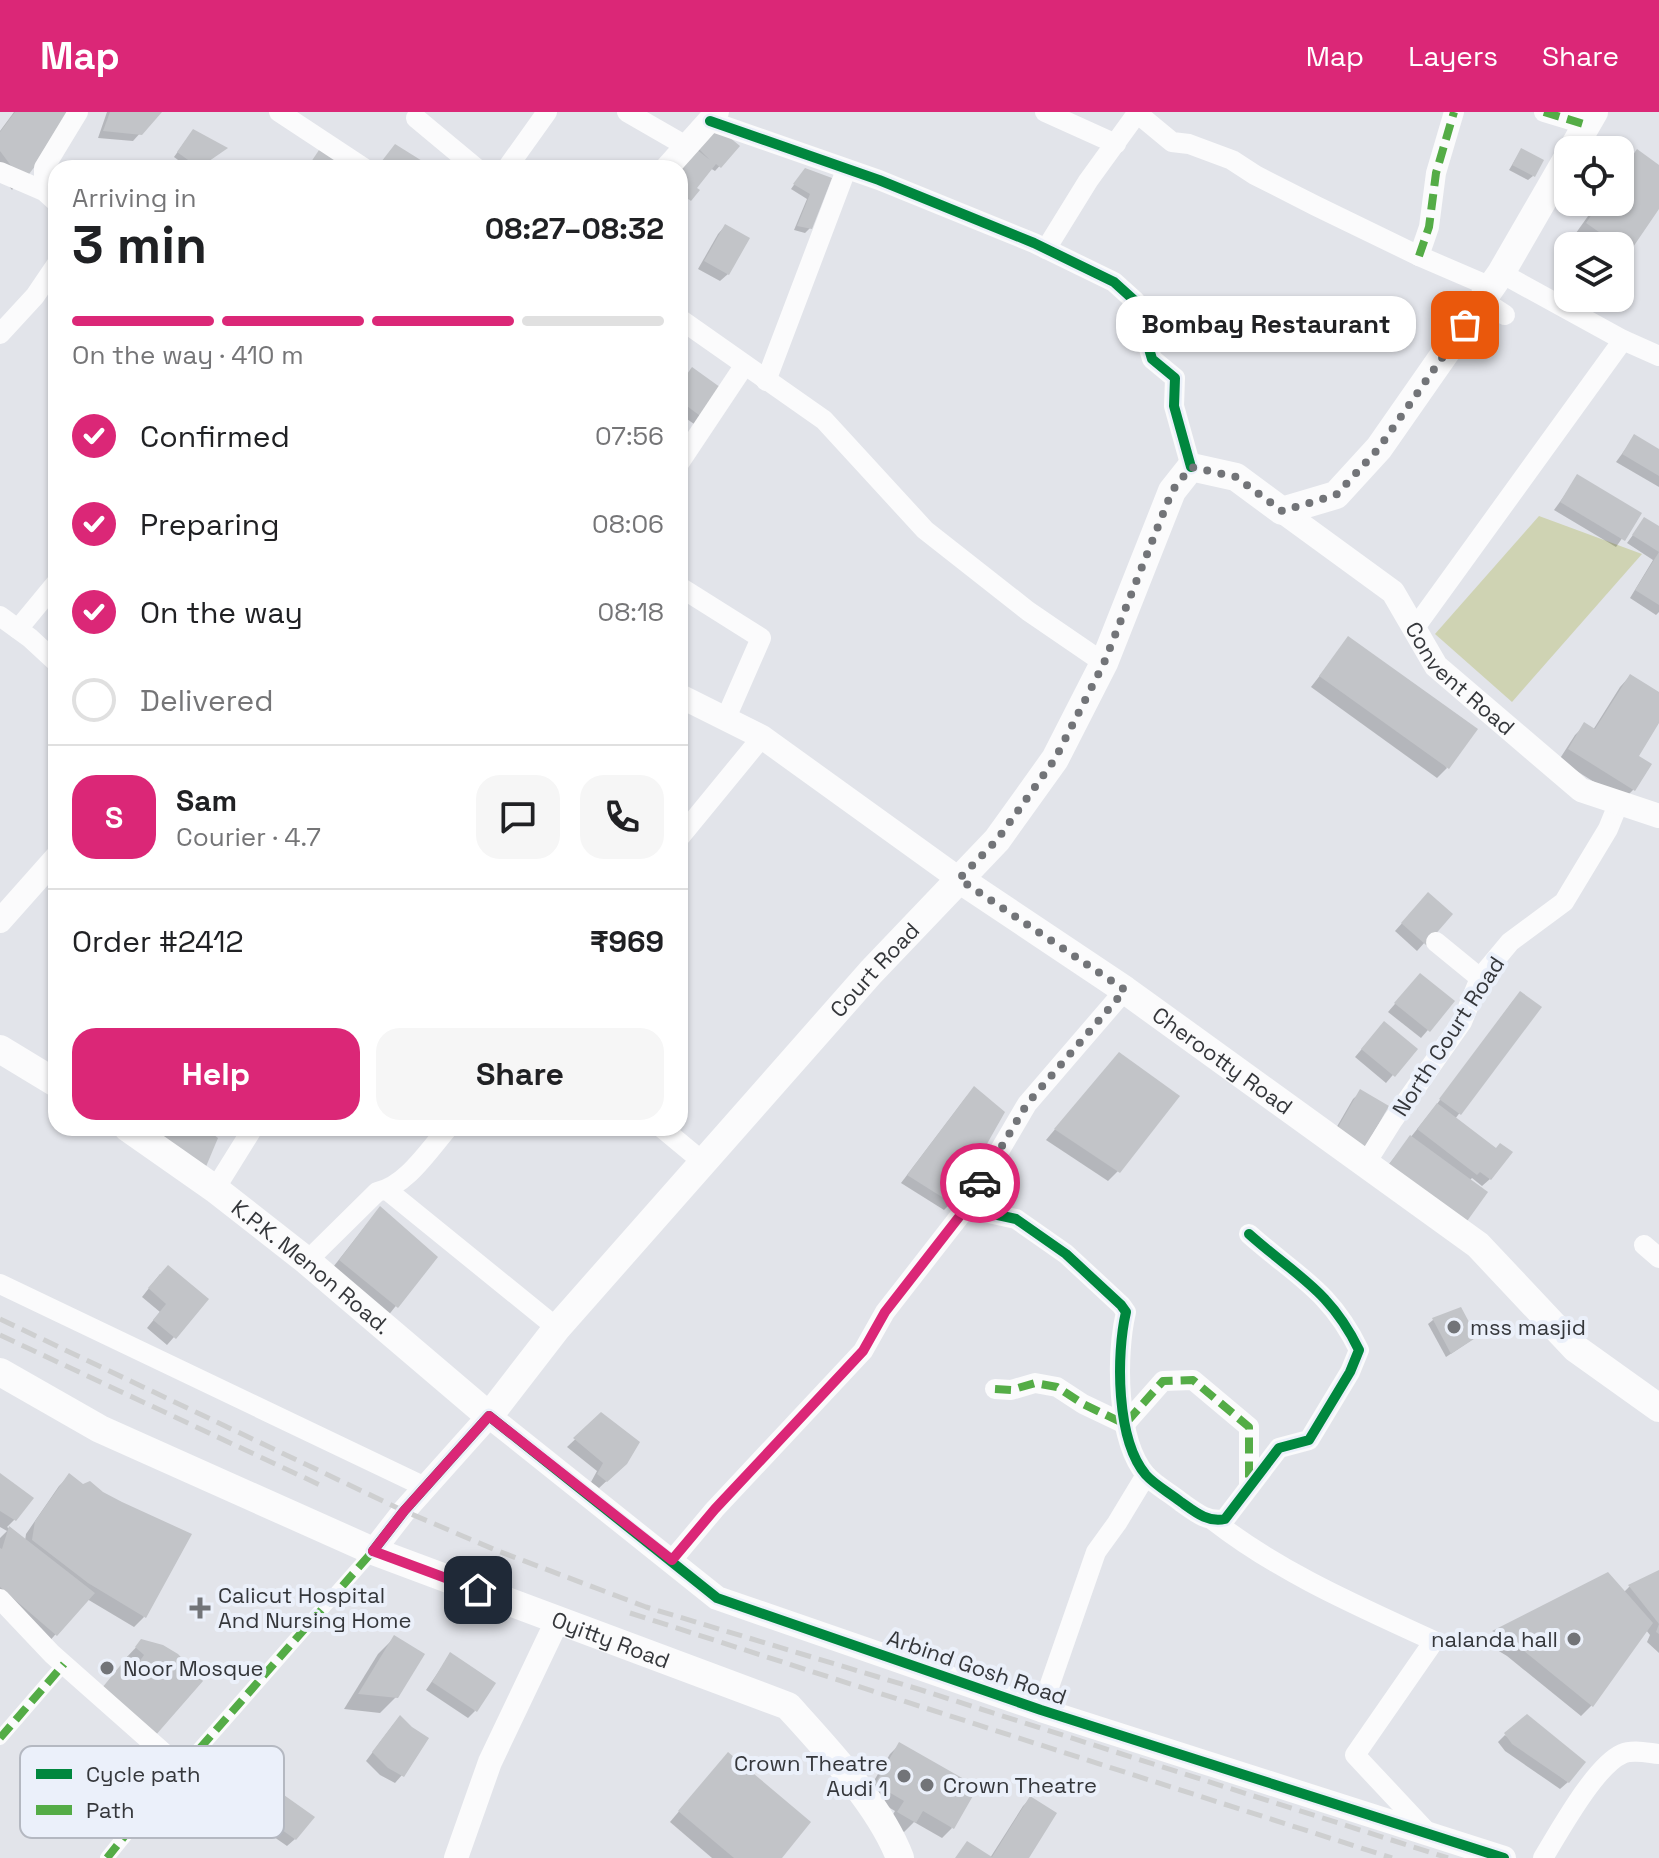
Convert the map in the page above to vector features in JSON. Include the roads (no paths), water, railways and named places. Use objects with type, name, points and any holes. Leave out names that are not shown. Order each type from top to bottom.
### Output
[{"type":"main road","points":[[1580,136],[1590,118]]},
{"type":"main road","points":[[1191,467],[1236,477],[1282,511],[1336,495],[1379,448],[1495,294],[1554,183]]},
{"type":"main road","name":"Court Road","points":[[489,1416],[557,1328],[703,1162],[871,972],[997,840],[1055,759],[1104,663],[1172,491],[1191,467]]},
{"type":"main road","name":"Cherootty Road","points":[[959,879],[1125,990],[1478,1245],[1575,1348],[1659,1408]]},
{"type":"main road","points":[[0,1049],[48,1078]]},
{"type":"main road","name":"K.P.K. Menon Road.","points":[[139,1136],[215,1189],[307,1261],[489,1416]]},
{"type":"main road","name":"Oyitty Road","points":[[0,1372],[100,1429],[373,1551],[788,1706],[830,1753],[892,1836],[900,1858]]},
{"type":"street","points":[[49,160],[78,112]]},
{"type":"street","points":[[279,112],[352,160]]},
{"type":"street","points":[[513,160],[547,112]]},
{"type":"street","points":[[627,112],[686,146]]},
{"type":"street","points":[[1045,112],[1116,144]]},
{"type":"street","points":[[1046,249],[1088,181],[1138,112],[1172,142],[1189,144],[1232,160],[1255,175],[1495,294],[1659,356]]},
{"type":"street","points":[[1419,256],[1429,227],[1436,173],[1454,112]]},
{"type":"street","points":[[1544,112],[1590,118]]},
{"type":"street","points":[[674,160],[713,116],[1046,249],[1114,282],[1135,301],[1152,359],[1175,378],[1174,406],[1191,467]]},
{"type":"street","points":[[416,118],[466,160]]},
{"type":"street","points":[[48,161],[44,168],[48,187]]},
{"type":"street","points":[[766,381],[846,170]]},
{"type":"street","points":[[0,172],[48,195]]},
{"type":"street","points":[[0,334],[48,277]]},
{"type":"street","points":[[688,325],[824,420],[925,530],[1028,611],[1104,663]]},
{"type":"street","points":[[1414,629],[1623,340]]},
{"type":"street","points":[[688,450],[744,366]]},
{"type":"street","name":"Convent Road","points":[[1282,511],[1393,592],[1436,666],[1581,790],[1659,816]]},
{"type":"street","points":[[688,592],[761,638],[726,718]]},
{"type":"street","points":[[18,629],[48,593]]},
{"type":"street","points":[[0,616],[48,655]]},
{"type":"street","name":"Cherootty Road","points":[[688,700],[762,737],[959,879]]},
{"type":"street","points":[[688,827],[762,737]]},
{"type":"street","name":"North Court Road","points":[[1366,1163],[1462,1022],[1480,978],[1510,942],[1564,902],[1608,829],[1619,802]]},
{"type":"street","points":[[0,921],[48,867]]},
{"type":"street","points":[[1436,942],[1480,978]]},
{"type":"street","points":[[672,1560],[715,1509],[863,1351],[885,1312],[966,1208],[1027,1104],[1125,990]]},
{"type":"street","points":[[215,1189],[248,1136]]},
{"type":"street","points":[[307,1261],[377,1192],[387,1190],[405,1176],[441,1136]]},
{"type":"street","points":[[672,1136],[703,1162]]},
{"type":"street","points":[[387,1190],[557,1328]]},
{"type":"street","points":[[966,1208],[1016,1219],[1066,1254],[1126,1312],[1121,1331],[1125,1424],[1128,1444],[1146,1475],[1252,1550],[1324,1590],[1434,1641],[1355,1755],[1429,1834]]},
{"type":"street","points":[[1214,1521],[1225,1519],[1279,1448],[1309,1440],[1350,1372],[1359,1350],[1346,1323],[1330,1303],[1303,1276],[1249,1234]]},
{"type":"street","points":[[0,1284],[425,1487]]},
{"type":"street","points":[[1125,1424],[1163,1381],[1193,1380],[1249,1427],[1249,1487]]},
{"type":"street","points":[[995,1389],[1011,1390],[1035,1383],[1057,1387],[1083,1404],[1125,1424]]},
{"type":"street","name":"Arbind Gosh Road","points":[[489,1416],[717,1598],[1041,1710],[1504,1858]]},
{"type":"street","name":"Court Road","points":[[202,1746],[489,1416]]},
{"type":"street","points":[[1041,1710],[1096,1552],[1146,1475]]},
{"type":"street","points":[[0,1599],[64,1664],[156,1746]]},
{"type":"street","points":[[456,1858],[490,1762],[558,1619]]},
{"type":"street","points":[[0,1738],[64,1664]]},
{"type":"street","points":[[1543,1858],[1594,1780],[1621,1754],[1659,1754]]},
{"type":"street","name":"Court Road","points":[[107,1858],[124,1838]]},
{"type":"railway","points":[[0,1319],[404,1511],[498,1551],[646,1607],[918,1689],[1448,1858]]},
{"type":"railway","points":[[0,1335],[320,1485]]},
{"type":"railway","points":[[630,1613],[1392,1858]]},
{"type":"place","name":"Bombay Restaurant","points":[[1465,325]]},
{"type":"place","name":"mss masjid","points":[[1454,1327]]},
{"type":"place","name":"Calicut Hospital And Nursing Home","points":[[200,1608]]},
{"type":"place","name":"nalanda hall","points":[[1574,1639]]},
{"type":"place","name":"Noor Mosque","points":[[107,1668]]},
{"type":"place","name":"Crown Theatre Audi 1","points":[[904,1776]]},
{"type":"place","name":"Crown Theatre","points":[[927,1785]]}]
